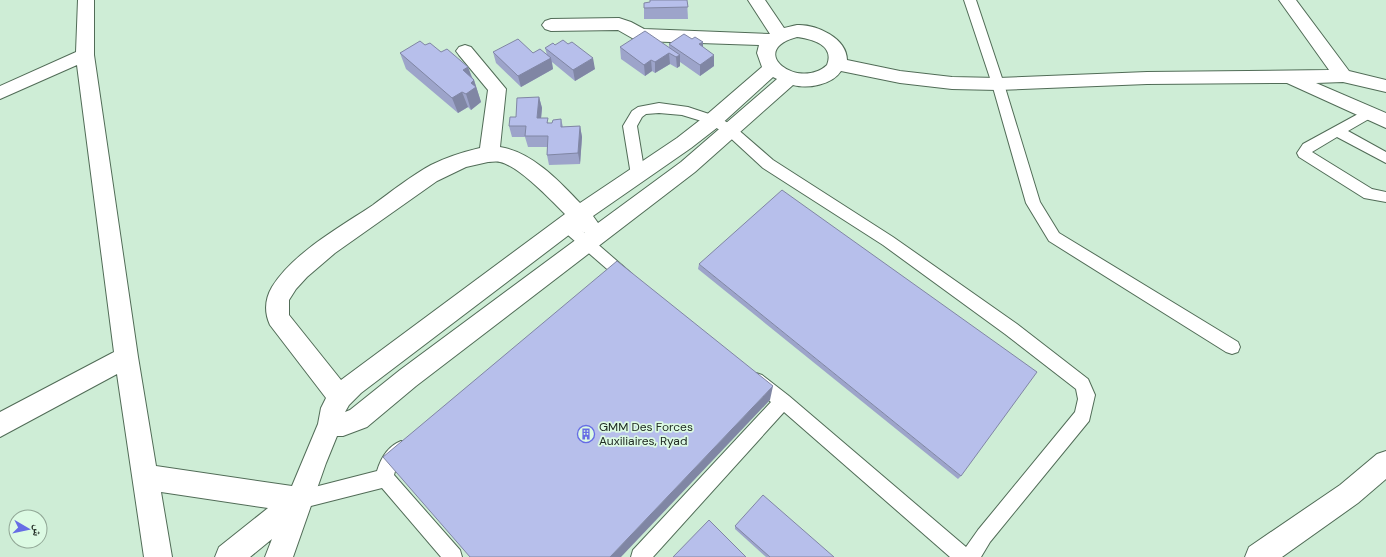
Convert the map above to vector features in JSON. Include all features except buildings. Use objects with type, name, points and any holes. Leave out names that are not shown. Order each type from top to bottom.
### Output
[{"type":"street","points":[[86,0],[86,55],[126,357],[158,557]]},
{"type":"street","points":[[756,0],[776,37]]},
{"type":"street","points":[[1287,0],[1343,76]]},
{"type":"street","points":[[551,25],[619,24],[623,25],[634,33],[641,35],[776,37],[796,31],[814,33],[829,41],[838,52],[838,64],[831,73],[819,79],[804,81],[780,73],[767,61],[766,53],[768,46],[776,37]]},
{"type":"street","points":[[465,52],[497,89],[489,154]]},
{"type":"street","points":[[0,93],[86,55]]},
{"type":"street","points":[[838,64],[900,77],[998,84],[1147,78],[1287,78],[1343,76],[1386,86]]},
{"type":"street","points":[[330,424],[343,424],[358,419],[408,378],[688,167],[722,125],[780,73]]},
{"type":"street","points":[[1287,78],[1386,121]]},
{"type":"street","points":[[279,557],[299,500],[330,424],[333,408],[340,397],[573,220],[638,175],[722,125]]},
{"type":"street","points":[[340,397],[278,318],[277,306],[280,295],[298,271],[421,181],[445,167],[466,160],[489,154],[502,155],[528,168],[573,220],[592,239]]},
{"type":"street","points":[[0,425],[126,357]]},
{"type":"street","points":[[1259,557],[1349,494],[1386,463]]},
{"type":"street","points":[[145,477],[299,500]]},
{"type":"street","points":[[229,557],[299,500]]},
{"type":"lane","points":[[970,0],[998,84],[1033,203],[1054,237],[1232,347]]},
{"type":"lane","points":[[638,175],[630,126],[637,114],[644,110],[659,108],[683,110],[722,125],[768,164],[888,241],[1035,347],[1072,375],[1086,389],[1087,395],[1083,414],[984,536],[970,557]]},
{"type":"lane","points":[[1369,113],[1308,147],[1304,153],[1369,194],[1386,197]]},
{"type":"lane","points":[[1336,131],[1386,158]]},
{"type":"lane","points":[[592,239],[612,276],[640,288]]},
{"type":"lane","points":[[746,372],[783,401],[964,557]]},
{"type":"lane","points":[[640,557],[783,401]]},
{"type":"lane","points":[[413,439],[394,454],[386,468],[385,478],[453,557]]},
{"type":"lane","points":[[299,500],[385,478]]},
{"type":"place","name":"GMM Des Forces Auxiliaires, Ryad","points":[[586,434]]}]
